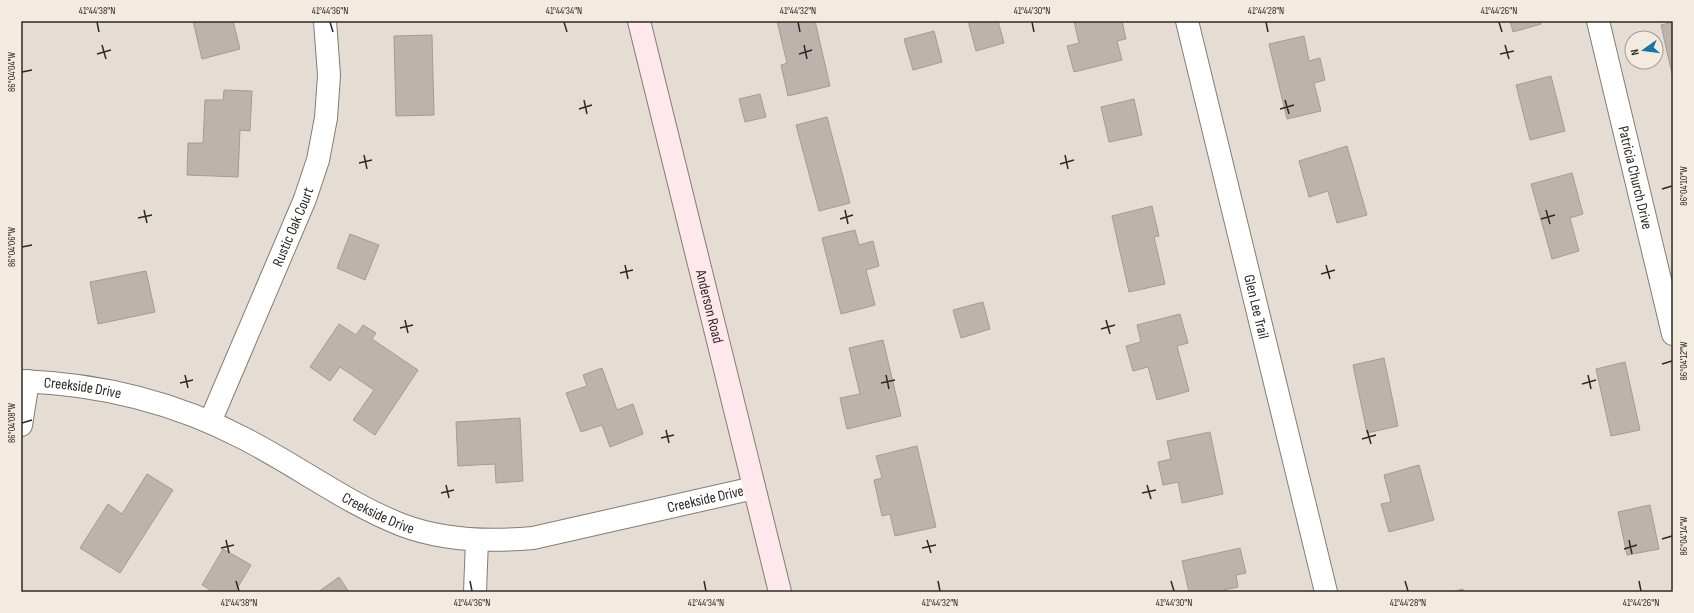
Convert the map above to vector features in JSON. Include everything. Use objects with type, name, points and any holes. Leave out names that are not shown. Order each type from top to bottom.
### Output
[{"type":"street","name":"Rustic Oak Court","points":[[210,422],[305,199],[318,160],[326,118],[329,75],[325,21]]},
{"type":"street","name":"Anderson Road","points":[[639,21],[780,592]]},
{"type":"street","name":"Glen Lee Trail","points":[[1187,21],[1326,592]]},
{"type":"street","name":"Patricia Church Drive","points":[[1598,21],[1664,260],[1673,334]]},
{"type":"street","name":"Creekside Drive","points":[[24,381],[75,384],[126,394],[176,408],[245,439],[366,509],[403,525],[440,536],[499,541],[533,538],[754,488]]},
{"type":"street","points":[[21,425],[24,381]]},
{"type":"street","points":[[475,592],[477,540]]},
{"type":"building","points":[[193,21],[233,21],[240,49],[202,59]]},
{"type":"building","points":[[777,21],[815,21],[830,86],[788,96],[781,65],[787,63]]},
{"type":"building","points":[[968,21],[998,21],[1004,43],[976,51]]},
{"type":"building","points":[[1074,21],[1122,21],[1126,39],[1117,41],[1122,60],[1074,72],[1067,46],[1079,43]]},
{"type":"building","points":[[1510,21],[1540,21],[1541,24],[1513,32]]},
{"type":"building","points":[[1673,22],[1673,78],[1664,38],[1664,30],[1662,30],[1661,25]]},
{"type":"building","points":[[934,31],[942,62],[913,70],[904,39]]},
{"type":"building","points":[[432,35],[434,115],[396,116],[394,36]]},
{"type":"building","points":[[1304,36],[1309,61],[1320,58],[1325,80],[1314,83],[1321,111],[1287,119],[1269,44]]},
{"type":"building","points":[[1551,76],[1565,131],[1530,140],[1516,85]]},
{"type":"building","points":[[224,90],[252,91],[250,131],[240,130],[238,177],[187,175],[188,143],[203,143],[205,100],[223,100]]},
{"type":"building","points":[[760,94],[766,117],[745,122],[739,99]]},
{"type":"building","points":[[1134,99],[1142,135],[1109,142],[1101,107]]},
{"type":"building","points":[[827,117],[850,203],[819,211],[796,125]]},
{"type":"building","points":[[1347,146],[1367,215],[1337,223],[1328,191],[1309,197],[1299,161]]},
{"type":"building","points":[[1572,173],[1583,214],[1570,218],[1579,251],[1552,259],[1531,184]]},
{"type":"building","points":[[1152,206],[1159,236],[1154,237],[1165,284],[1129,292],[1112,216]]},
{"type":"building","points":[[855,230],[859,245],[873,241],[879,266],[866,270],[875,305],[841,314],[822,238]]},
{"type":"building","points":[[350,234],[379,245],[365,280],[337,268]]},
{"type":"building","points":[[146,271],[155,312],[98,324],[90,282]]},
{"type":"building","points":[[983,302],[990,329],[961,338],[953,310]]},
{"type":"building","points":[[1180,314],[1188,343],[1177,346],[1189,391],[1157,400],[1148,367],[1133,371],[1126,346],[1141,342],[1137,325]]},
{"type":"building","points":[[339,324],[356,335],[363,325],[376,333],[372,339],[418,370],[375,435],[353,420],[374,390],[340,367],[330,381],[310,367]]},
{"type":"building","points":[[883,340],[901,416],[847,429],[840,398],[860,394],[849,348]]},
{"type":"building","points":[[1384,358],[1398,426],[1367,433],[1353,365]]},
{"type":"building","points":[[1625,362],[1640,430],[1611,436],[1596,369]]},
{"type":"building","points":[[602,368],[617,410],[633,404],[643,434],[610,447],[602,425],[581,432],[566,393],[587,386],[583,375]]},
{"type":"building","points":[[520,418],[523,481],[496,483],[495,464],[458,466],[456,422]]},
{"type":"building","points":[[1210,432],[1223,494],[1182,503],[1178,482],[1163,485],[1158,462],[1171,459],[1167,441]]},
{"type":"building","points":[[917,446],[936,527],[895,536],[890,514],[882,516],[874,480],[882,478],[876,456]]},
{"type":"building","points":[[1419,465],[1434,520],[1389,532],[1381,504],[1391,502],[1384,475]]},
{"type":"building","points":[[147,474],[173,490],[120,573],[80,548],[108,504],[122,514]]},
{"type":"building","points":[[1650,505],[1659,549],[1627,555],[1618,512]]},
{"type":"building","points":[[1240,548],[1246,573],[1236,575],[1238,587],[1224,590],[1225,592],[1189,592],[1182,561]]},
{"type":"building","points":[[223,549],[251,565],[235,592],[214,592],[202,585]]},
{"type":"building","points":[[339,577],[349,592],[318,592]]},
{"type":"building","points":[[1463,589],[1463,592],[1452,592]]}]
